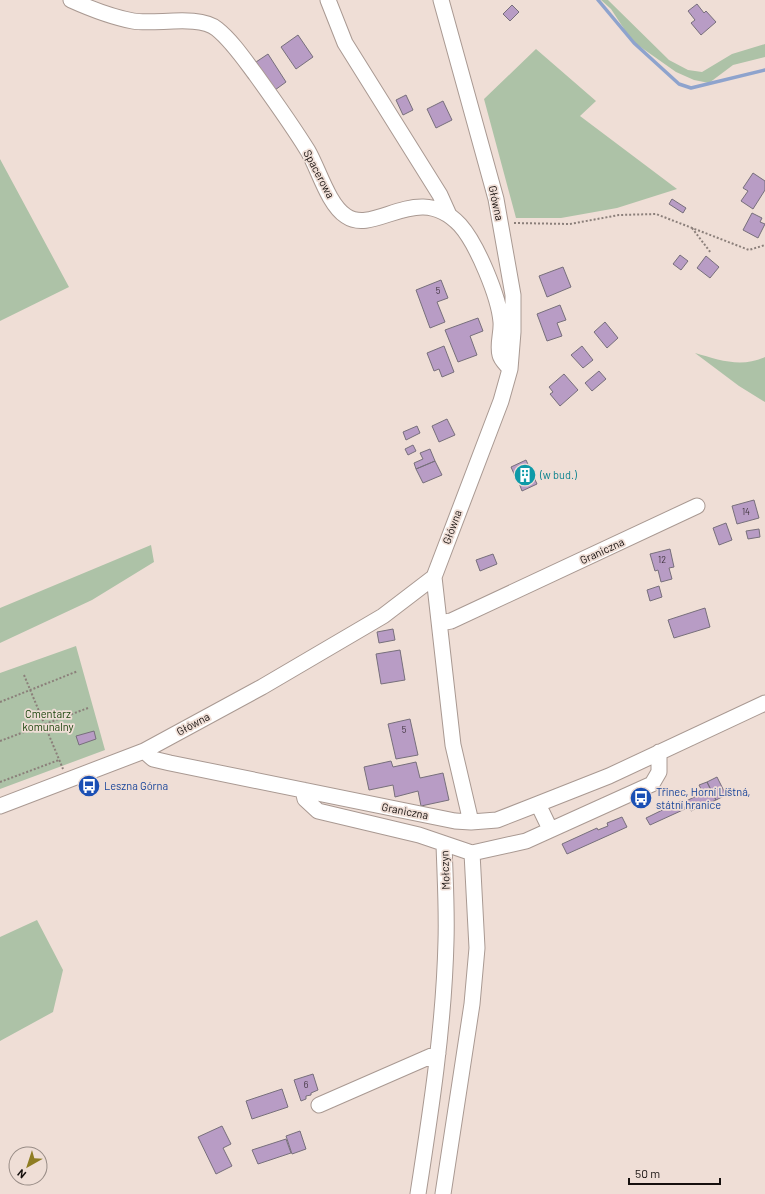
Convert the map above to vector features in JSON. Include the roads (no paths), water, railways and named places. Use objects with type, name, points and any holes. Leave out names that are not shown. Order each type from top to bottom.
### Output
[{"type":"street","name":"Spacerowa","points":[[70,0],[102,14],[135,21],[193,21],[216,28],[240,54],[278,105],[308,152],[336,207],[347,217],[357,220],[367,220],[415,207],[433,208],[449,215],[461,226],[472,244],[496,295],[501,322],[500,356],[510,369]]},
{"type":"street","points":[[328,0],[345,43],[440,195],[449,215]]},
{"type":"street","name":"Główna","points":[[0,806],[144,751],[262,687],[383,616],[434,577],[501,401],[510,369],[513,332],[513,295],[496,199],[441,0]]},
{"type":"street","name":"Graniczna","points":[[440,623],[452,621],[697,506]]},
{"type":"street","points":[[434,577],[453,745],[471,822]]},
{"type":"street","name":"Graniczna","points":[[144,751],[153,759],[303,790],[471,822],[497,820],[609,776],[765,703]]},
{"type":"street","points":[[444,844],[472,853],[526,841],[652,784],[659,772],[659,752]]},
{"type":"street","name":"Mołczyn","points":[[303,790],[305,799],[318,811],[419,835],[444,844],[446,940],[438,1053],[418,1194]]},
{"type":"street","points":[[538,804],[550,829]]},
{"type":"street","points":[[443,1194],[473,997],[477,948],[472,853]]},
{"type":"street","points":[[319,1105],[438,1053]]},
{"type":"waterway","points":[[598,0],[634,43],[679,84],[691,88],[765,70]]},
{"type":"place","name":"(w bud.)","points":[[525,475]]},
{"type":"place","name":"Leszna Górna","points":[[89,786]]},
{"type":"place","name":"Třinec, Horní Líštná, státní hranice","points":[[641,798]]},
{"type":"park label","name":"Cmentarz komunalny","points":[[48,720]]}]
